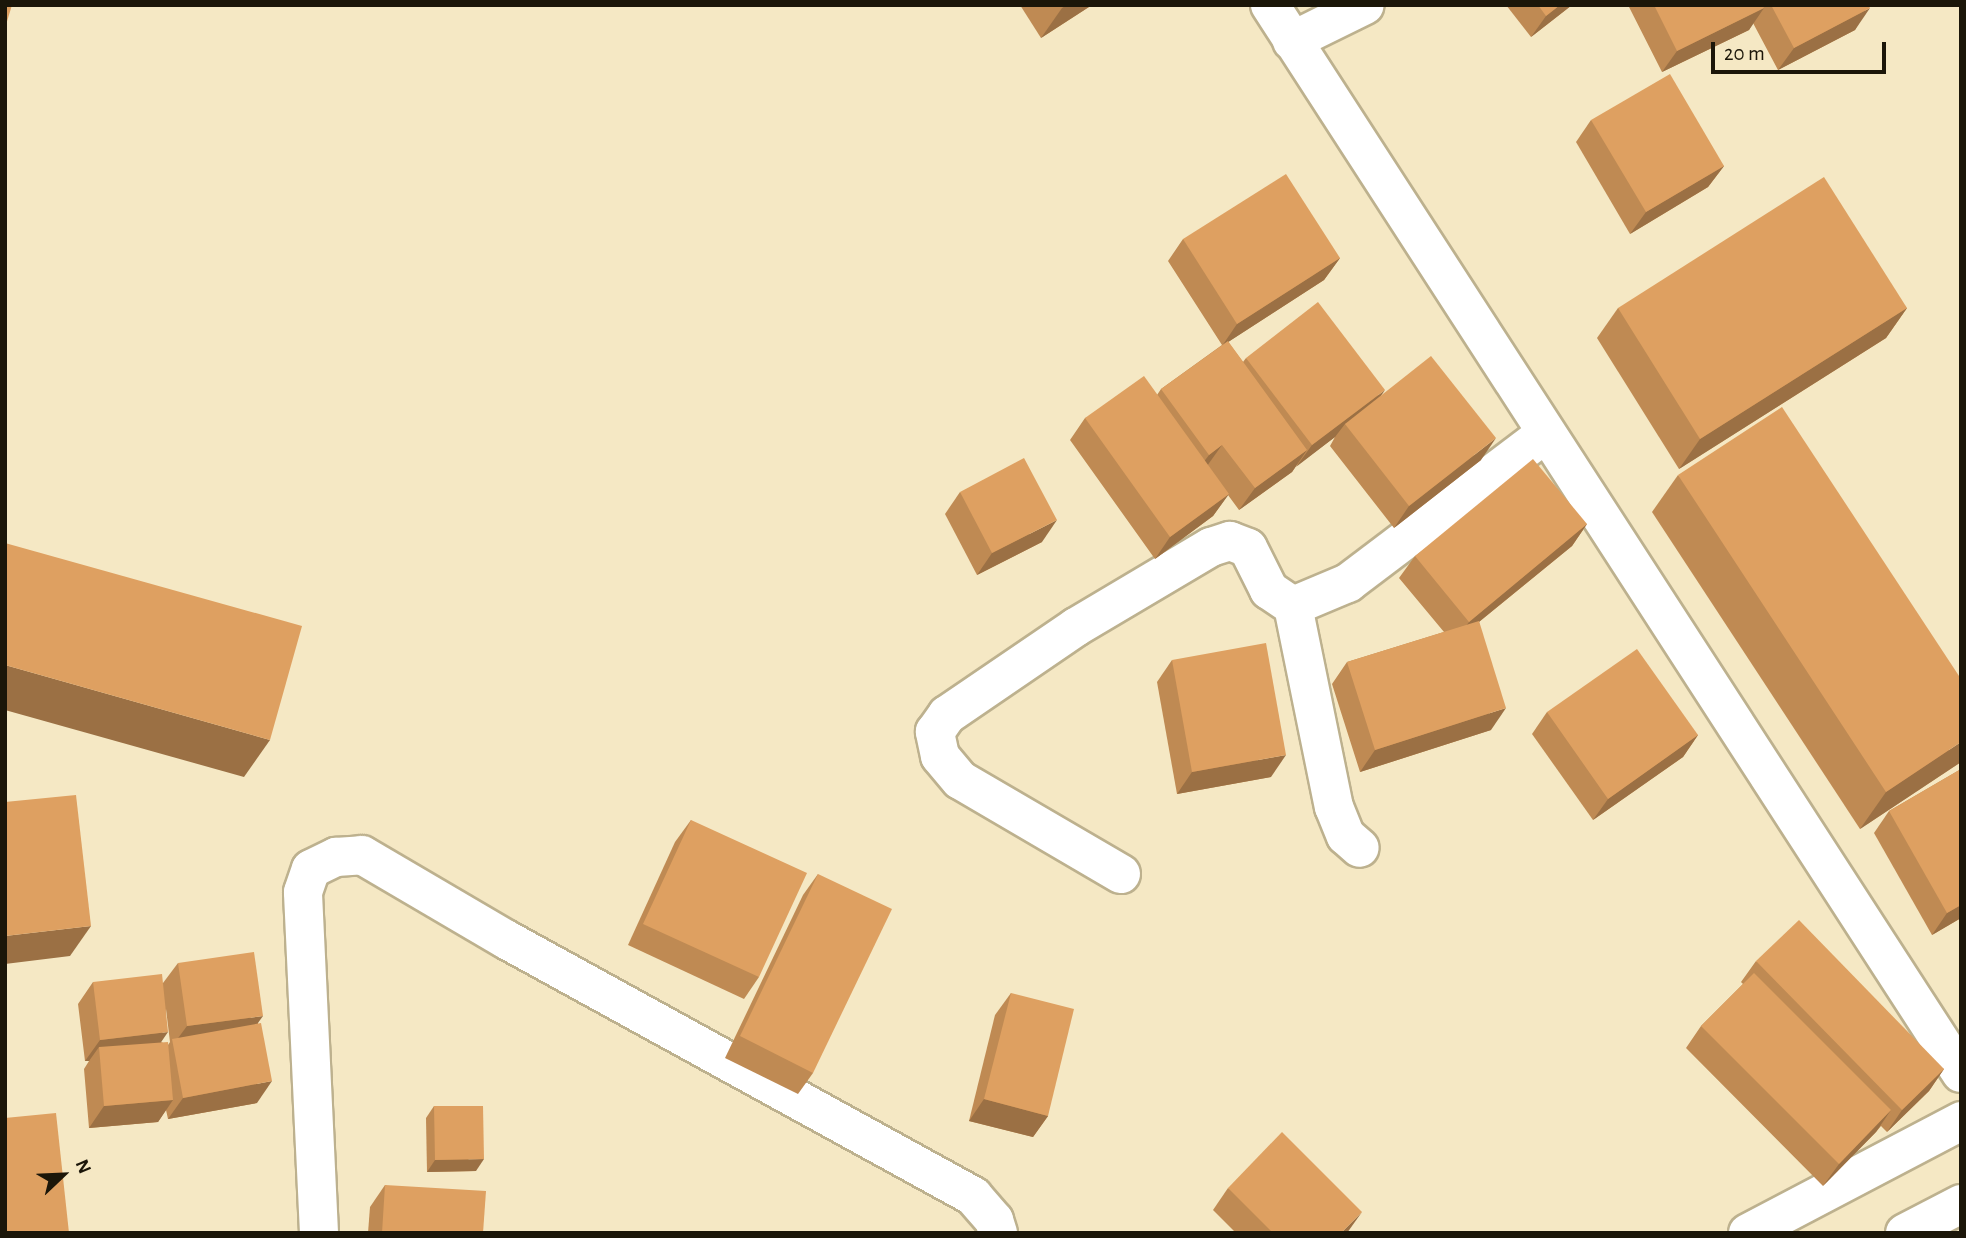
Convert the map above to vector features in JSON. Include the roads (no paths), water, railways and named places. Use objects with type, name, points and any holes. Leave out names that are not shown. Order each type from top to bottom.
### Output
[{"type":"street","points":[[1270,5],[1961,1073]]},
{"type":"street","points":[[1292,41],[1365,5]]},
{"type":"street","points":[[1293,606],[1348,583],[1546,433]]},
{"type":"street","points":[[1121,874],[960,780],[940,756],[935,732],[947,715],[1076,627],[1181,562],[1230,541],[1248,548],[1269,590],[1293,606],[1334,807],[1346,836],[1360,848]]},
{"type":"street","points":[[319,1233],[303,892],[311,869],[336,857],[362,855],[507,940],[973,1196],[994,1220],[998,1233]]},
{"type":"street","points":[[1748,1233],[1961,1121]]},
{"type":"street","points":[[1905,1233],[1961,1204]]}]
